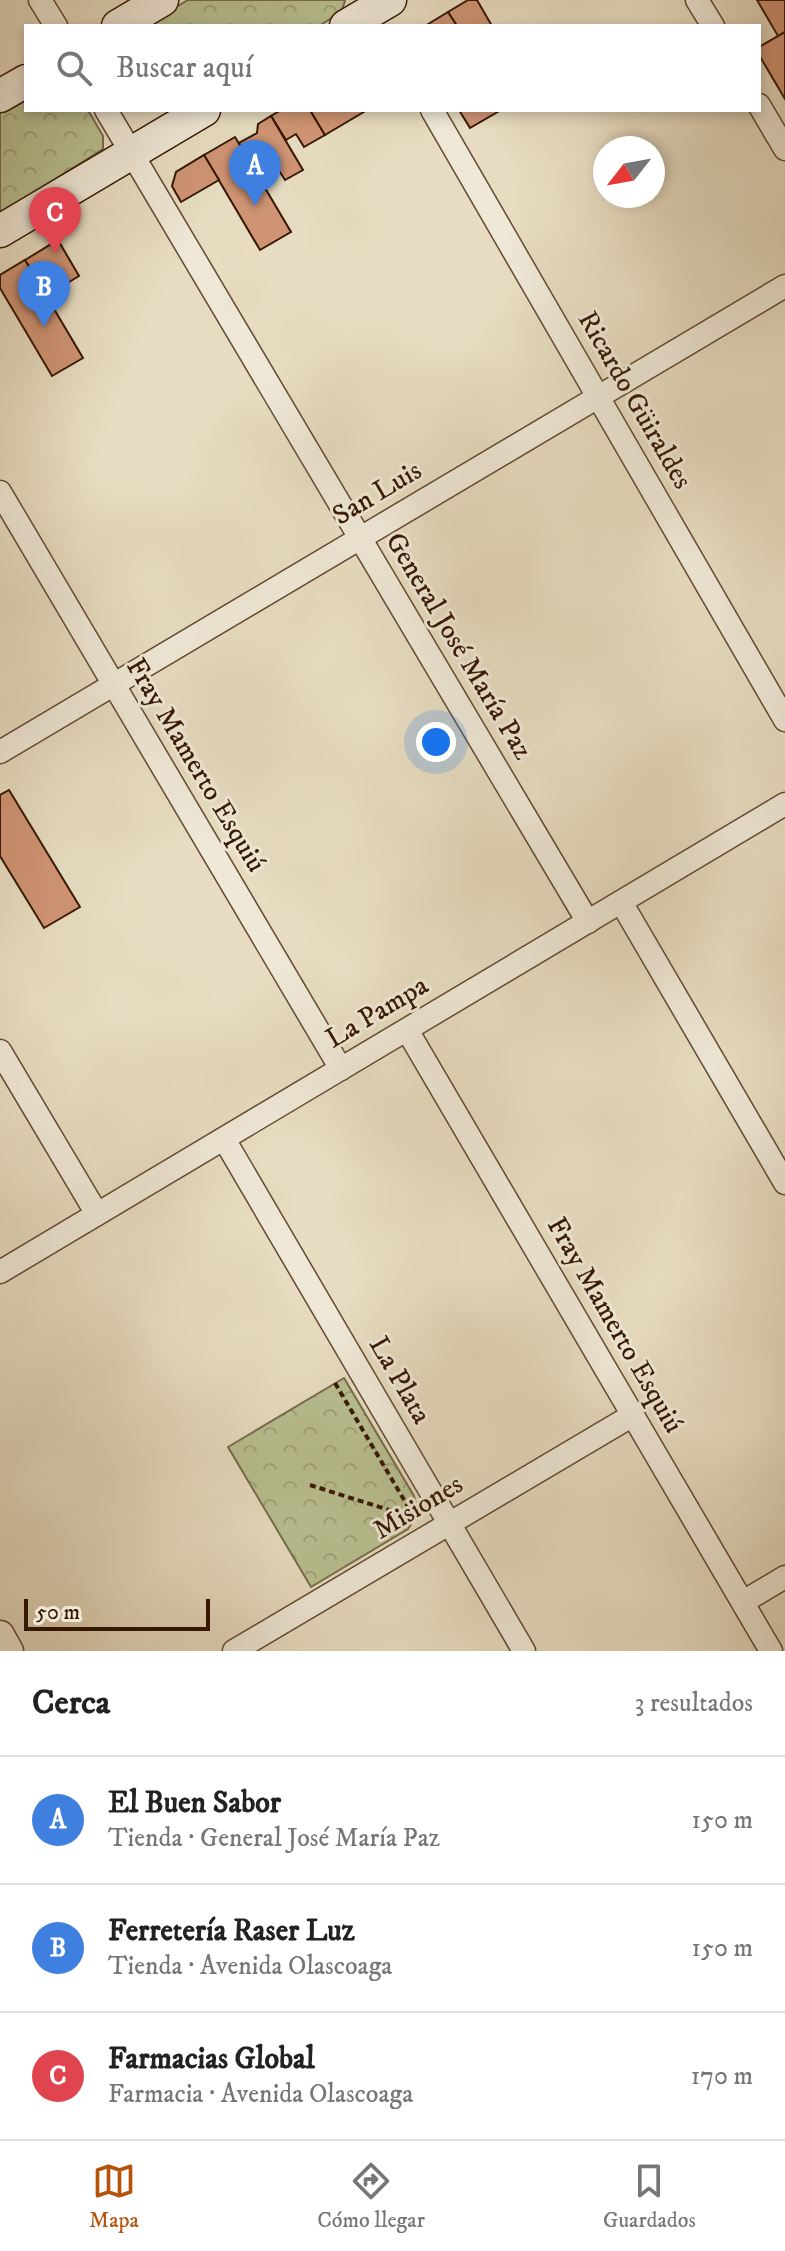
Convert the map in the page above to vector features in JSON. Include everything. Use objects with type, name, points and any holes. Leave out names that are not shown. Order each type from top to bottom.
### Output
[{"type":"main road","points":[[121,24],[162,0]]},
{"type":"main road","points":[[350,24],[379,9]]},
{"type":"main road","points":[[0,96],[24,82]]},
{"type":"main road","points":[[0,231],[201,112]]},
{"type":"street","points":[[40,0],[55,24]]},
{"type":"street","points":[[697,0],[712,24]]},
{"type":"street","points":[[761,108],[785,149]]},
{"type":"street","name":"General José María Paz","points":[[107,112],[588,922]]},
{"type":"street","name":"Ricardo Güiraldes","points":[[433,112],[785,720]]},
{"type":"street","name":"San Luis","points":[[0,752],[785,286]]},
{"type":"street","name":"Fray Mamerto Esquiú","points":[[0,492],[341,1069]]},
{"type":"street","name":"La Pampa","points":[[0,1272],[785,804]]},
{"type":"street","points":[[621,902],[785,1183]]},
{"type":"street","name":"Fray Mamerto Esquiú","points":[[407,1030],[771,1651]]},
{"type":"street","points":[[0,1051],[97,1214]]},
{"type":"street","name":"La Plata","points":[[224,1139],[524,1651]]},
{"type":"street","name":"Misiones","points":[[234,1651],[267,1643],[449,1523],[633,1415]]},
{"type":"street","points":[[743,1602],[785,1577]]},
{"type":"street","points":[[0,1635],[9,1651]]},
{"type":"path","points":[[335,1383],[410,1510],[406,1522],[394,1530]]},
{"type":"path","points":[[310,1485],[408,1516]]},
{"type":"green space","points":[[188,0],[345,0],[341,12],[322,24],[147,24]]},
{"type":"green space","points":[[24,96],[24,112],[89,112],[103,136],[103,149],[0,214],[0,110]]},
{"type":"green space","points":[[344,1378],[414,1496],[418,1513],[408,1529],[311,1587],[228,1447]]},
{"type":"building","points":[[468,0],[477,0],[491,24],[456,24],[448,12]]},
{"type":"building","points":[[757,0],[785,0],[785,32],[778,36]]},
{"type":"building","points":[[448,12],[456,24],[428,24]]},
{"type":"building","points":[[785,32],[785,99],[761,58],[761,46]]},
{"type":"building","points":[[278,112],[311,112],[325,135],[304,147],[296,134],[286,140],[271,116]]},
{"type":"building","points":[[311,112],[364,112],[325,135]]},
{"type":"building","points":[[460,112],[498,112],[470,128]]},
{"type":"building","points":[[271,116],[303,170],[285,180],[273,161],[255,171],[239,143],[257,133],[258,124]]},
{"type":"building","points":[[235,137],[291,232],[260,250],[204,155]]},
{"type":"building","points":[[204,155],[219,180],[181,202],[172,186],[176,172]]},
{"type":"building","points":[[58,240],[79,276],[46,296],[25,260]]},
{"type":"building","points":[[25,260],[83,358],[52,376],[0,288],[0,275]]},
{"type":"building","points":[[9,790],[80,907],[44,928],[0,856],[0,795]]},
{"type":"place","name":"El Buen Sabor","points":[[255,206]]},
{"type":"place","name":"Farmacias Global","points":[[55,253]]},
{"type":"place","name":"Ferretería Raser Luz","points":[[44,327]]}]
